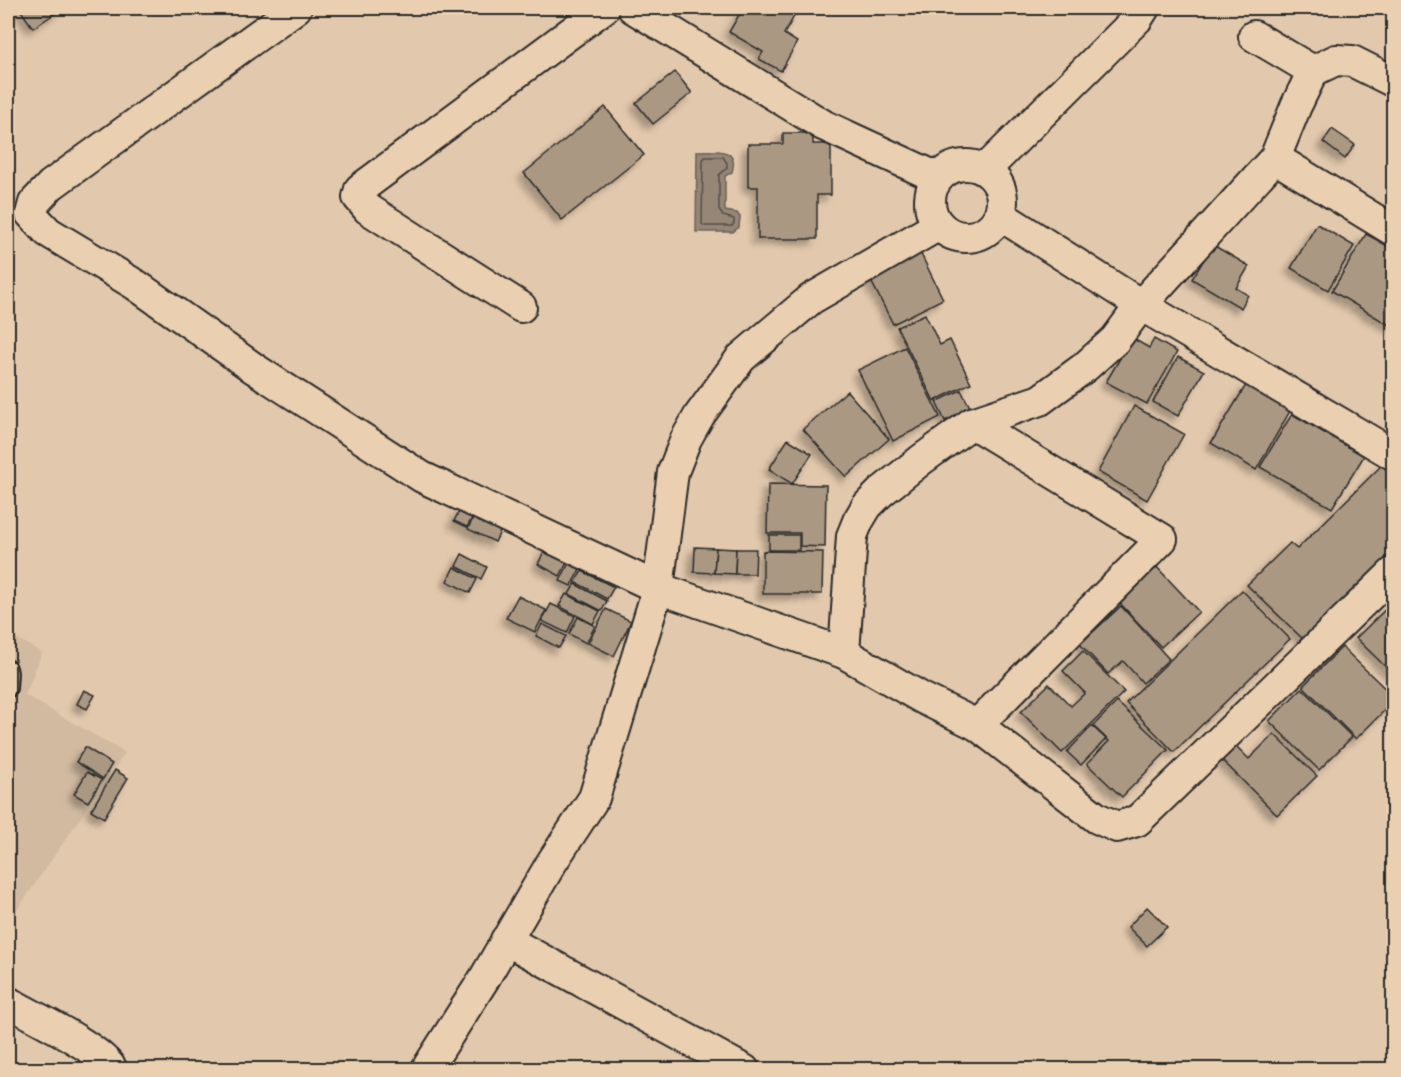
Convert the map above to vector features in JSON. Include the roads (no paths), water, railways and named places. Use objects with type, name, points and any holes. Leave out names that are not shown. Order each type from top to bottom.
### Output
[{"type":"street","points":[[296,8],[51,185],[34,203],[19,213],[136,285],[255,369],[422,477],[658,588],[844,653],[922,698],[977,725],[1097,818],[1117,827],[1137,821],[1394,572]]},
{"type":"street","points":[[521,308],[368,210],[358,197],[360,189],[604,8]]},
{"type":"street","points":[[633,8],[823,125],[938,178]]},
{"type":"street","points":[[985,170],[1137,19],[1144,8]]},
{"type":"street","points":[[1254,36],[1313,71]]},
{"type":"street","points":[[844,653],[852,536],[867,506],[921,460],[972,423],[1040,400],[1085,367],[1115,340],[1141,305],[1275,158],[1313,71],[1336,60],[1352,61],[1394,82]]},
{"type":"street","points":[[1275,158],[1394,231]]},
{"type":"street","points":[[966,165],[985,170],[999,185],[1002,195],[999,215],[993,225],[972,237],[960,237],[939,225],[933,217],[930,196],[938,178],[946,171],[966,165]]},
{"type":"street","points":[[999,215],[1141,305],[1394,455]]},
{"type":"street","points":[[426,1070],[484,979],[552,862],[594,798],[658,588],[673,472],[686,439],[699,416],[741,358],[811,299],[939,225]]},
{"type":"street","points":[[972,423],[1162,539],[977,725]]},
{"type":"street","points":[[506,940],[744,1070]]},
{"type":"street","points":[[8,1002],[91,1048],[104,1058],[112,1070]]},
{"type":"lane","points":[[8,668],[8,689]]},
{"type":"water","points":[[697,151],[723,152],[732,158],[732,172],[725,176],[725,211],[737,213],[740,217],[739,227],[733,232],[696,232]]}]
